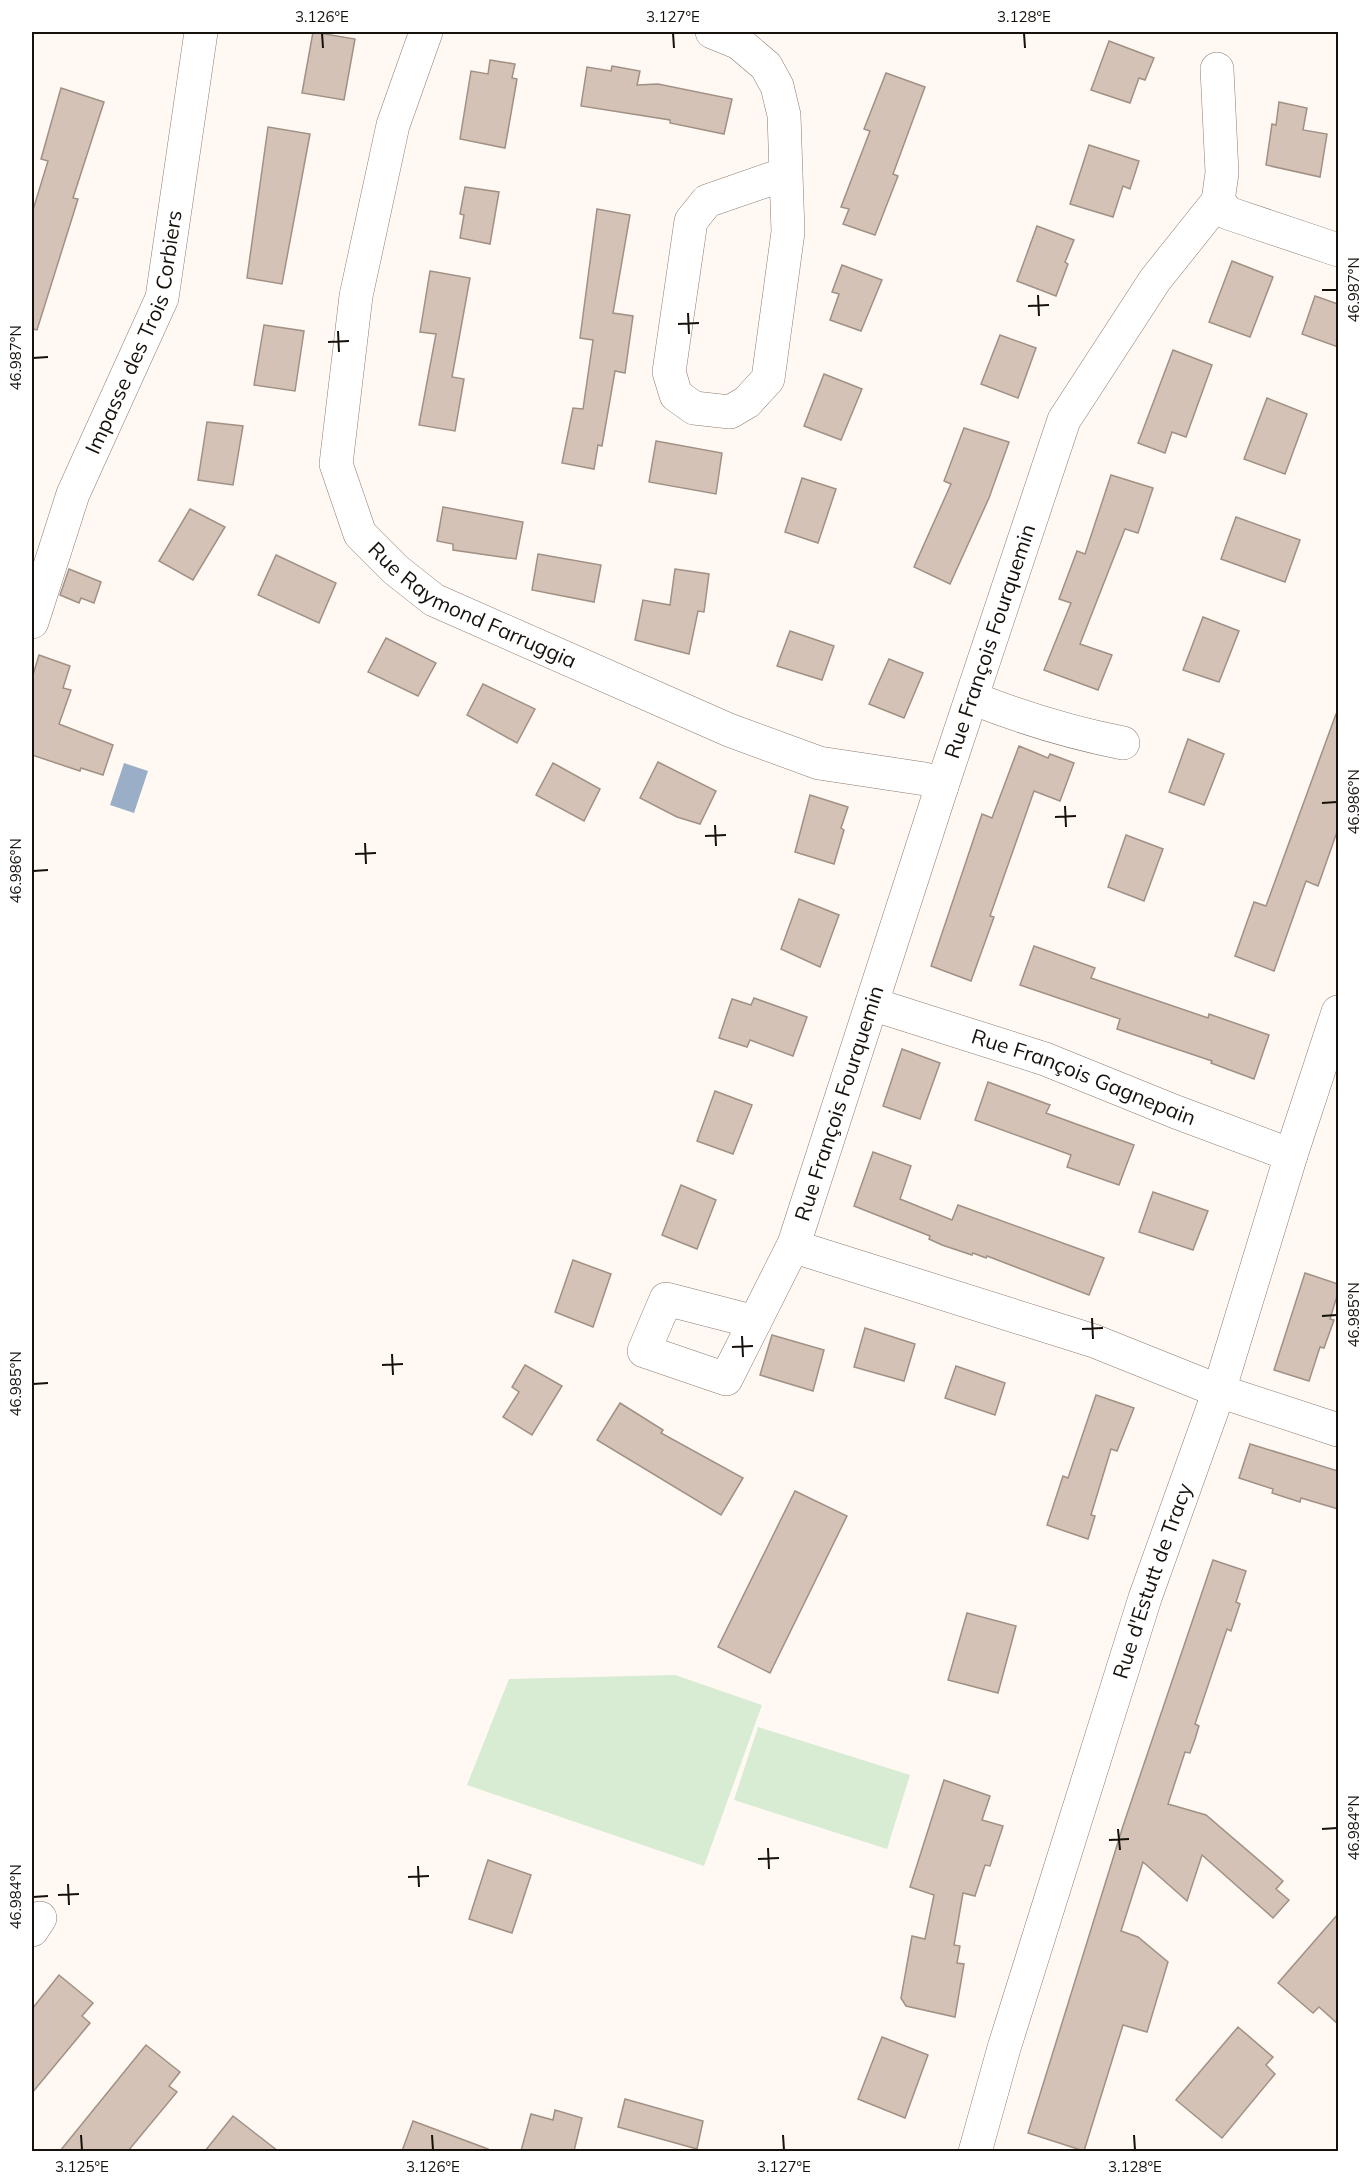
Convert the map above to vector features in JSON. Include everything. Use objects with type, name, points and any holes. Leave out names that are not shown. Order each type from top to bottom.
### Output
[{"type":"street","name":"Impasse des Trois Corbiers","points":[[32,622],[73,494],[162,298],[201,32]]},
{"type":"street","name":"Rue Raymond Farruggia","points":[[426,32],[393,125],[356,296],[336,464],[360,534],[396,570],[434,600],[729,730],[819,763],[925,779],[942,786]]},
{"type":"street","points":[[712,32],[740,43],[766,66],[777,86],[784,115],[788,232],[768,379],[747,402],[730,412],[694,408],[676,395],[669,372],[691,221],[707,201],[785,174]]},
{"type":"street","points":[[1217,69],[1221,172],[1218,201],[1228,213],[1338,250]]},
{"type":"street","name":"Rue François Fourquemin","points":[[755,1322],[794,1244],[942,786],[1064,420],[1155,280],[1218,201]]},
{"type":"street","points":[[972,698],[1092,737],[1123,743]]},
{"type":"street","name":"Rue François Gagnepain","points":[[872,1004],[1045,1059],[1291,1155]]},
{"type":"street","name":"Rue d'Estutt de Tracy","points":[[975,2151],[1004,2048],[1145,1598],[1219,1391],[1291,1155],[1338,1012]]},
{"type":"street","name":"Rue François Fourquemin","points":[[794,1244],[808,1251],[1094,1341],[1219,1391],[1338,1430]]},
{"type":"green space","points":[[675,1675],[762,1705],[704,1866],[467,1785],[509,1679]]},
{"type":"green space","points":[[758,1727],[910,1775],[887,1849],[734,1800]]},
{"type":"water","points":[[124,763],[148,771],[134,813],[110,805]]},
{"type":"building","points":[[313,32],[355,39],[344,100],[302,93]]},
{"type":"building","points":[[1109,41],[1154,58],[1145,80],[1139,78],[1130,103],[1091,90]]},
{"type":"building","points":[[490,60],[515,64],[512,78],[517,79],[505,148],[460,139],[471,71],[488,74]]},
{"type":"building","points":[[612,66],[640,71],[637,85],[658,84],[732,99],[724,134],[670,123],[670,120],[581,106],[587,67],[611,71]]},
{"type":"building","points":[[886,73],[925,87],[893,174],[898,176],[875,235],[843,224],[849,209],[841,207],[870,131],[864,129]]},
{"type":"building","points":[[61,88],[104,102],[73,198],[78,199],[37,330],[32,329],[32,213],[48,161],[41,159]]},
{"type":"building","points":[[1279,102],[1307,108],[1303,130],[1327,134],[1320,177],[1266,165],[1272,124],[1276,125]]},
{"type":"building","points":[[268,127],[310,134],[282,284],[247,278]]},
{"type":"building","points":[[1089,145],[1139,161],[1130,189],[1123,186],[1113,217],[1070,204]]},
{"type":"building","points":[[465,187],[499,192],[490,244],[460,238],[464,215],[460,214]]},
{"type":"building","points":[[597,209],[630,215],[613,313],[633,316],[625,373],[615,371],[602,446],[598,445],[594,469],[562,463],[573,408],[583,409],[593,340],[580,338]]},
{"type":"building","points":[[1037,226],[1074,240],[1065,262],[1068,264],[1056,296],[1017,281]]},
{"type":"building","points":[[1232,261],[1273,277],[1250,337],[1209,322]]},
{"type":"building","points":[[842,265],[882,280],[861,331],[830,320],[839,294],[832,292]]},
{"type":"building","points":[[430,271],[470,278],[452,377],[464,379],[455,431],[419,425],[436,334],[420,332]]},
{"type":"building","points":[[1315,296],[1338,304],[1338,347],[1302,334]]},
{"type":"building","points":[[264,325],[304,331],[295,391],[254,385]]},
{"type":"building","points":[[1000,335],[1036,348],[1018,398],[981,384]]},
{"type":"building","points":[[1173,350],[1212,365],[1186,437],[1172,432],[1165,453],[1138,443]]},
{"type":"building","points":[[824,374],[862,389],[841,440],[804,426]]},
{"type":"building","points":[[1267,398],[1307,414],[1285,474],[1244,459]]},
{"type":"building","points":[[207,422],[243,426],[233,485],[198,480]]},
{"type":"building","points":[[964,428],[1009,442],[989,498],[950,584],[914,567],[951,484],[944,481]]},
{"type":"building","points":[[656,441],[722,453],[716,494],[649,482]]},
{"type":"building","points":[[1111,475],[1153,488],[1138,533],[1125,529],[1080,644],[1112,655],[1098,690],[1044,670],[1071,603],[1059,599],[1077,551],[1085,554]]},
{"type":"building","points":[[802,478],[836,489],[818,543],[785,532]]},
{"type":"building","points":[[443,507],[523,522],[516,559],[453,550],[453,544],[437,541]]},
{"type":"building","points":[[190,509],[225,527],[193,580],[159,561]]},
{"type":"building","points":[[1236,517],[1300,540],[1285,582],[1221,559]]},
{"type":"building","points":[[538,554],[601,565],[594,602],[532,590]]},
{"type":"building","points":[[276,555],[336,583],[319,623],[258,595]]},
{"type":"building","points":[[69,569],[101,582],[94,603],[81,598],[79,603],[60,595]]},
{"type":"building","points":[[675,569],[709,574],[704,612],[698,611],[689,654],[635,640],[643,600],[670,605]]},
{"type":"building","points":[[1203,617],[1239,631],[1219,682],[1183,670]]},
{"type":"building","points":[[790,631],[834,646],[822,680],[777,666]]},
{"type":"building","points":[[386,638],[436,663],[418,696],[368,672]]},
{"type":"building","points":[[39,655],[70,666],[63,688],[71,690],[59,724],[113,745],[103,775],[81,768],[80,771],[32,755],[32,678]]},
{"type":"building","points":[[889,659],[923,673],[904,718],[869,704]]},
{"type":"building","points":[[483,684],[535,709],[517,743],[467,715]]},
{"type":"building","points":[[1336,714],[1338,714],[1338,829],[1318,886],[1306,881],[1274,971],[1235,956],[1254,902],[1266,906]]},
{"type":"building","points":[[1188,739],[1224,754],[1204,805],[1169,792]]},
{"type":"building","points":[[1019,746],[1048,758],[1050,754],[1074,763],[1060,801],[1034,791],[990,916],[994,917],[971,981],[931,966],[982,814],[992,818]]},
{"type":"building","points":[[658,762],[716,791],[700,824],[677,817],[640,798]]},
{"type":"building","points":[[553,763],[600,789],[584,821],[536,795]]},
{"type":"building","points":[[810,795],[848,807],[834,864],[795,852]]},
{"type":"building","points":[[1126,835],[1163,849],[1144,901],[1108,887]]},
{"type":"building","points":[[799,899],[839,915],[820,967],[781,949]]},
{"type":"building","points":[[1034,946],[1095,968],[1091,978],[1208,1018],[1209,1014],[1269,1035],[1254,1079],[1211,1063],[1212,1061],[1117,1029],[1120,1019],[1020,985]]},
{"type":"building","points":[[754,998],[807,1017],[793,1056],[750,1040],[747,1047],[719,1038],[732,999],[751,1005]]},
{"type":"building","points":[[902,1049],[940,1063],[920,1119],[883,1106]]},
{"type":"building","points":[[988,1082],[1050,1105],[1046,1113],[1134,1145],[1119,1185],[1067,1167],[1071,1155],[975,1120]]},
{"type":"building","points":[[715,1091],[752,1105],[733,1154],[697,1141]]},
{"type":"building","points":[[873,1152],[911,1166],[900,1199],[952,1220],[958,1205],[1104,1258],[1089,1295],[987,1256],[986,1258],[973,1253],[972,1255],[942,1245],[929,1239],[930,1236],[854,1206]]},
{"type":"building","points":[[681,1185],[716,1200],[697,1249],[662,1235]]},
{"type":"building","points":[[1153,1192],[1208,1211],[1193,1250],[1139,1232]]},
{"type":"building","points":[[573,1260],[611,1274],[593,1327],[555,1312]]},
{"type":"building","points":[[1305,1273],[1338,1284],[1338,1293],[1330,1319],[1334,1320],[1324,1348],[1320,1347],[1309,1381],[1274,1370]]},
{"type":"building","points":[[865,1328],[915,1344],[904,1381],[854,1367]]},
{"type":"building","points":[[772,1335],[824,1350],[813,1391],[760,1375]]},
{"type":"building","points":[[525,1365],[562,1386],[532,1435],[503,1417],[519,1392],[512,1387]]},
{"type":"building","points":[[956,1366],[1005,1383],[995,1415],[945,1398]]},
{"type":"building","points":[[1096,1395],[1134,1408],[1117,1451],[1111,1449],[1091,1515],[1095,1516],[1088,1539],[1047,1525],[1063,1476],[1068,1478]]},
{"type":"building","points":[[620,1403],[663,1430],[661,1433],[743,1478],[721,1515],[597,1440]]},
{"type":"building","points":[[1250,1444],[1338,1471],[1338,1509],[1301,1498],[1300,1502],[1272,1493],[1273,1489],[1239,1478]]},
{"type":"building","points":[[795,1491],[847,1516],[770,1673],[718,1647]]},
{"type":"building","points":[[1213,1560],[1246,1571],[1236,1602],[1240,1604],[1231,1631],[1227,1629],[1195,1724],[1199,1726],[1195,1739],[1190,1753],[1185,1752],[1168,1804],[1206,1815],[1283,1881],[1276,1889],[1289,1900],[1273,1918],[1202,1855],[1187,1901],[1143,1862],[1121,1931],[1138,1937],[1168,1962],[1147,2032],[1123,2025],[1084,2151],[1028,2133],[1123,1826]]},
{"type":"building","points":[[967,1613],[1016,1626],[998,1693],[948,1680]]},
{"type":"building","points":[[944,1780],[990,1796],[982,1820],[1003,1826],[990,1866],[985,1865],[975,1896],[963,1893],[954,1945],[960,1946],[957,1963],[964,1964],[955,2017],[906,2006],[901,1998],[912,1936],[925,1939],[934,1895],[910,1887]]},
{"type":"building","points":[[488,1860],[531,1875],[512,1933],[469,1919]]},
{"type":"building","points":[[1338,1914],[1338,2024],[1319,2007],[1313,2013],[1278,1983]]},
{"type":"building","points":[[59,1975],[93,2003],[82,2016],[90,2023],[32,2093],[32,2009]]},
{"type":"building","points":[[1238,2027],[1273,2057],[1266,2065],[1275,2074],[1222,2138],[1176,2100]]},
{"type":"building","points":[[882,2037],[928,2055],[905,2118],[858,2099]]},
{"type":"building","points":[[146,2045],[180,2072],[169,2086],[177,2092],[128,2151],[60,2151]]},
{"type":"building","points":[[625,2099],[703,2121],[697,2149],[618,2127]]},
{"type":"building","points":[[555,2110],[582,2118],[574,2151],[521,2151],[531,2114],[553,2120]]},
{"type":"building","points":[[233,2116],[278,2151],[205,2151]]},
{"type":"building","points":[[413,2121],[488,2149],[487,2151],[402,2151]]}]
